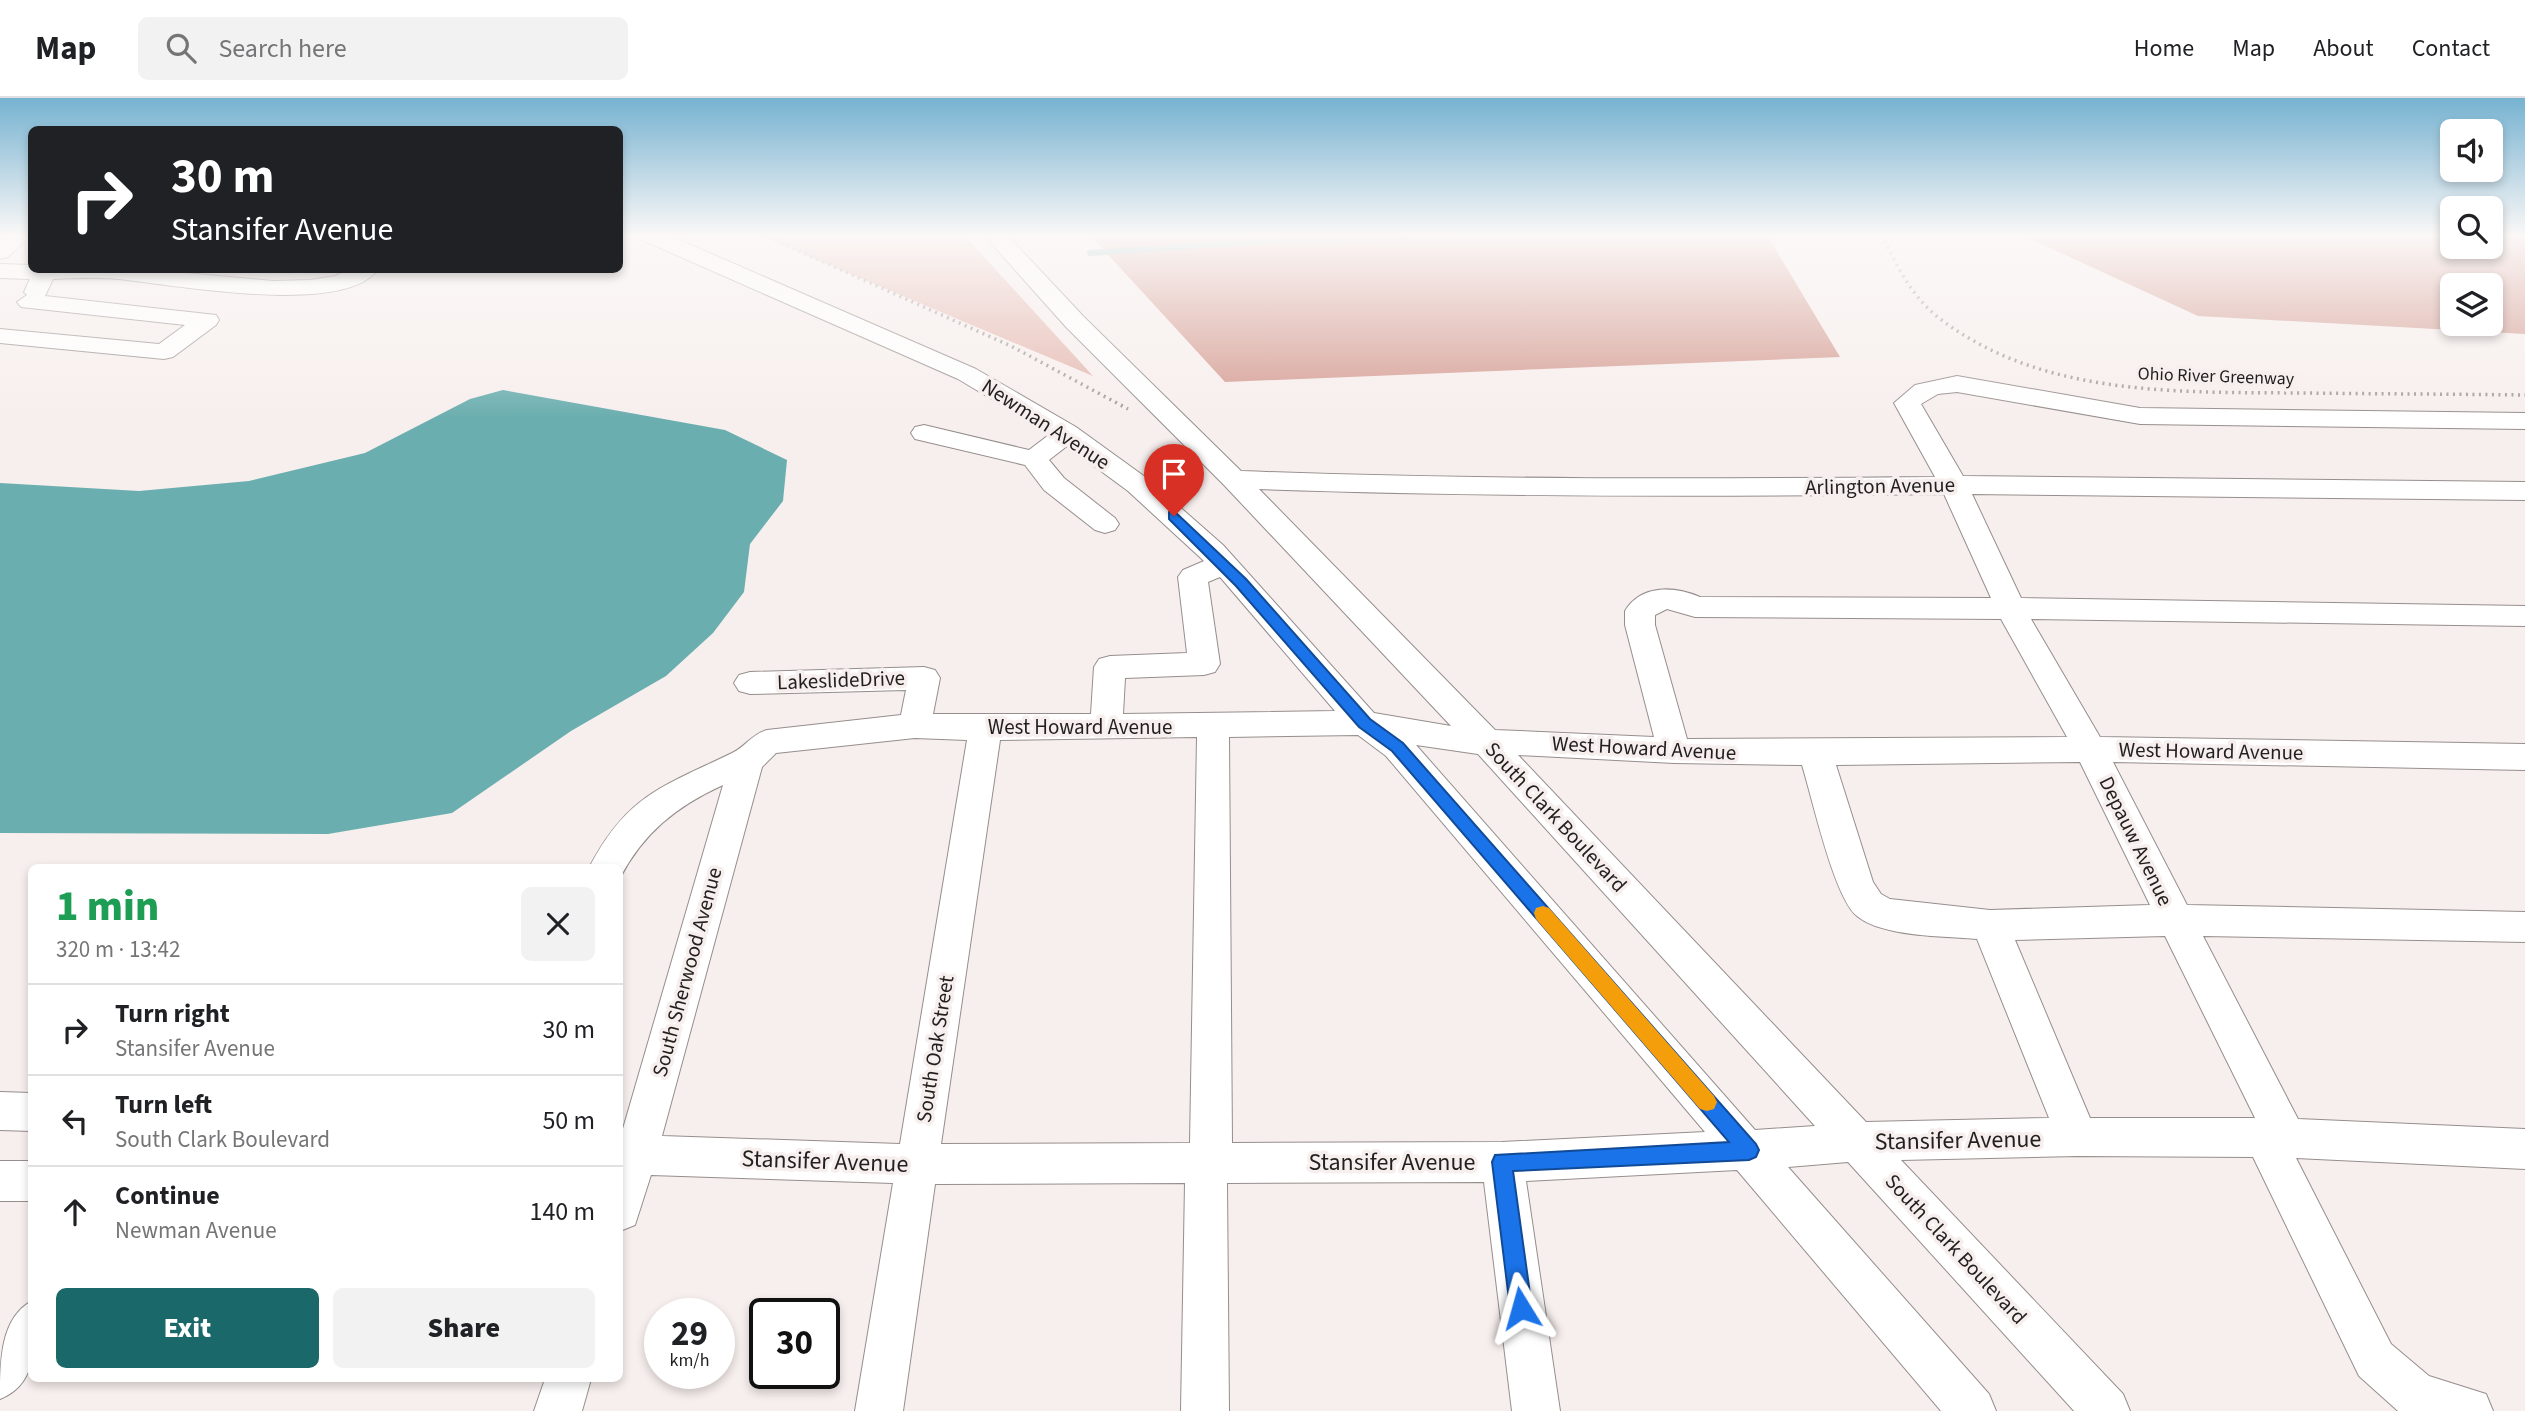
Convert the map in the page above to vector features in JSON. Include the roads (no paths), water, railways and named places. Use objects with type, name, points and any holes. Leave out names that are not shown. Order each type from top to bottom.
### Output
[{"type":"street","points":[[0,325],[33,296]]},
{"type":"street","name":"Newman Avenue","points":[[791,296],[967,374],[1012,398],[1067,433],[1189,528],[1364,723]]},
{"type":"street","name":"South Clark Boulevard","points":[[1052,296],[1179,428],[1234,479],[1487,743],[2106,1411]]},
{"type":"street","points":[[0,336],[164,352],[207,320],[29,302]]},
{"type":"street","name":"Depauw Avenue","points":[[2469,1411],[2416,1396],[2375,1360],[2175,920],[2090,748],[2011,610],[1954,485],[1923,436],[1907,403],[1918,392],[1936,385],[1956,384],[2140,416],[2525,421]]},
{"type":"street","points":[[924,433],[1034,459],[1054,484],[1105,524]]},
{"type":"street","points":[[1034,459],[1067,433]]},
{"type":"street","name":"Arlington Avenue","points":[[1234,479],[1441,487],[1611,489],[1954,485],[2525,491]]},
{"type":"street","points":[[1106,726],[1110,667],[1204,663],[1194,578],[1223,564]]},
{"type":"street","points":[[1674,751],[1640,625],[1640,611],[1652,601],[1676,597],[1695,607],[2011,610],[2246,608],[2525,616]]},
{"type":"street","name":"LakeslideDrive","points":[[750,682],[924,678],[915,726]]},
{"type":"street","points":[[1364,723],[1398,747],[1972,1411]]},
{"type":"street","name":"West Howard Avenue","points":[[610,864],[639,819],[690,784],[757,751],[915,726],[985,728],[1364,723],[1487,743],[1534,742],[1674,751],[1815,753],[2090,748],[2525,757]]},
{"type":"street","points":[[1205,1411],[1213,726]]},
{"type":"street","name":"South Oak Street","points":[[879,1411],[985,728]]},
{"type":"street","name":"South Sherwood Avenue","points":[[623,1176],[625,1154],[757,751]]},
{"type":"street","points":[[1815,753],[1856,886],[1868,905],[1885,914],[1990,925],[2175,920],[2525,928]]},
{"type":"street","points":[[1990,925],[2077,1138]]},
{"type":"street","points":[[0,1111],[28,1112]]},
{"type":"street","name":"Stansifer Avenue","points":[[625,1154],[917,1164],[1502,1162],[1856,1142],[2077,1138],[2276,1138],[2525,1149]]},
{"type":"street","points":[[1502,1162],[1536,1411]]},
{"type":"street","points":[[0,1181],[28,1181]]},
{"type":"street","points":[[0,1376],[28,1330]]},
{"type":"street","points":[[558,1411],[567,1382]]},
{"type":"water","points":[[503,390],[725,430],[787,460],[783,501],[750,544],[744,592],[713,633],[666,676],[571,731],[452,813],[328,834],[0,833],[0,483],[139,491],[249,481],[365,453],[470,399]]}]
